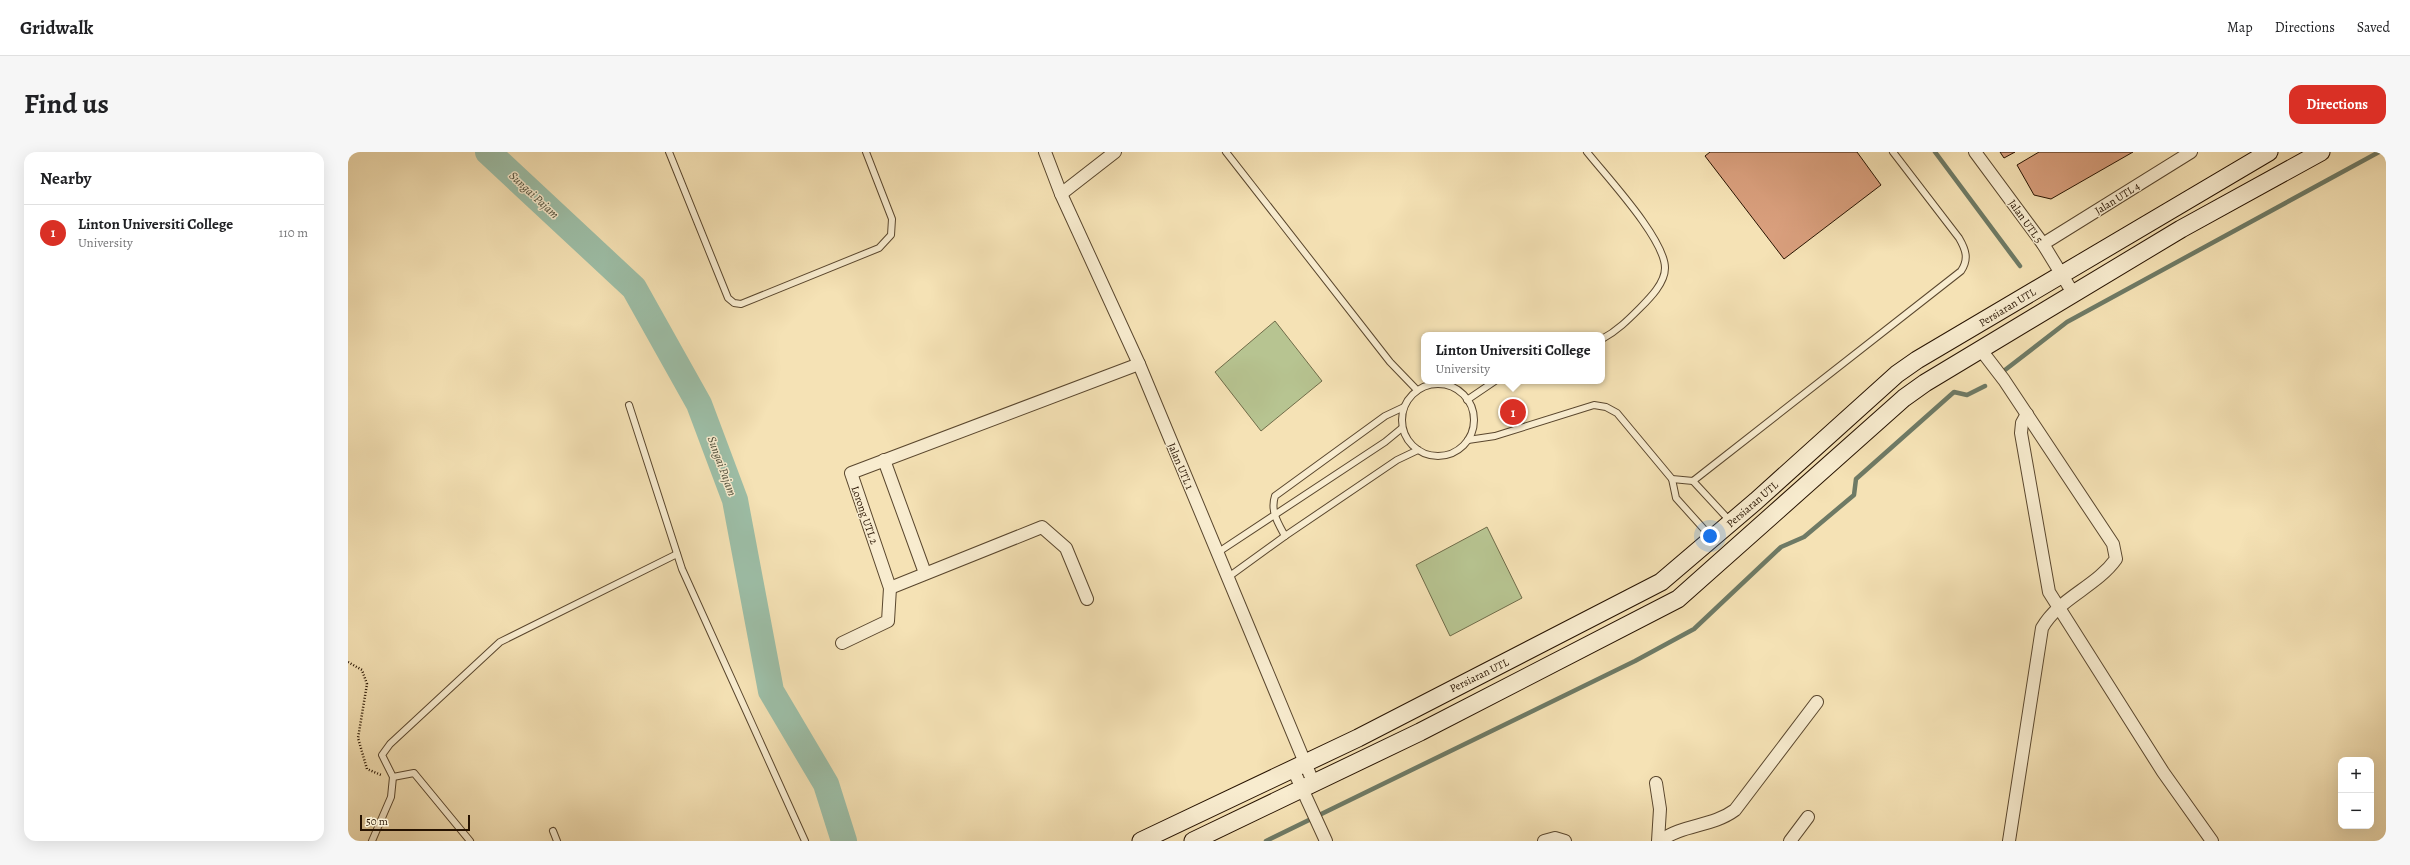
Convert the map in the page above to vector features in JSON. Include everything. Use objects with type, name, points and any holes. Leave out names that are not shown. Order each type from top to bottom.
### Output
[{"type":"street","name":"Jalan UTL 1","points":[[1045,152],[1061,194],[1139,364],[1217,553],[1307,784],[1309,803],[1324,836]]},
{"type":"street","points":[[1061,194],[1115,152]]},
{"type":"street","name":"Jalan UTL 5","points":[[1975,152],[2043,244],[2073,293]]},
{"type":"street","name":"Jalan UTL 4","points":[[2043,244],[2191,152]]},
{"type":"street","name":"Persiaran UTL","points":[[1141,841],[1299,766],[1647,590],[1678,569],[1897,374],[1942,344],[2269,152]]},
{"type":"street","name":"Persiaran UTL","points":[[1193,841],[1307,784],[1433,725],[1678,599],[1904,398],[1944,371],[2181,229],[2321,152]]},
{"type":"street","points":[[1981,350],[2027,414],[2113,544],[2116,559],[2107,571],[2048,616],[2042,628],[2037,647],[2009,841]]},
{"type":"street","name":"Lorong UTL 2","points":[[890,588],[851,473],[1139,364]]},
{"type":"street","points":[[2027,414],[2022,423],[2021,433],[2049,592],[2057,608],[2162,772],[2212,841]]},
{"type":"street","points":[[884,460],[925,573]]},
{"type":"street","points":[[842,643],[888,621],[890,588],[1042,527],[1066,548],[1087,599]]},
{"type":"street","points":[[1656,783],[1660,809],[1659,841],[1676,832],[1710,824],[1725,817],[1735,810],[1817,702]]},
{"type":"street","points":[[1790,841],[1808,817]]},
{"type":"street","points":[[1544,841],[1555,838],[1565,841]]},
{"type":"lane","points":[[669,152],[728,298],[734,303],[741,304],[879,248],[891,235],[892,220],[866,152]]},
{"type":"lane","points":[[1226,152],[1386,356],[1417,390]]},
{"type":"lane","points":[[1587,152],[1650,231],[1662,253],[1665,268],[1661,282],[1651,298],[1622,326],[1605,337]]},
{"type":"lane","points":[[1693,481],[1961,271],[1965,266],[1967,258],[1965,248],[1959,238],[1894,152]]},
{"type":"lane","points":[[1285,536],[1275,516],[1273,503],[1280,492],[1385,416],[1404,407],[1417,390],[1427,386],[1439,384],[1450,386],[1460,392],[1467,400],[1474,420],[1468,440],[1461,448],[1445,455],[1429,455],[1418,450],[1411,444],[1402,428],[1404,407]]},
{"type":"lane","points":[[1467,400],[1491,384]]},
{"type":"lane","points":[[629,405],[677,554],[805,841]]},
{"type":"lane","points":[[1468,440],[1495,436],[1594,405],[1606,407],[1617,413],[1672,479],[1676,498],[1712,539]]},
{"type":"lane","points":[[1217,553],[1385,442],[1402,428]]},
{"type":"lane","points":[[1227,578],[1285,536],[1397,460],[1418,450]]},
{"type":"lane","points":[[1672,479],[1693,481],[1731,523]]},
{"type":"lane","points":[[372,841],[392,797],[393,777],[382,755],[390,744],[500,642],[677,554]]},
{"type":"lane","points":[[393,777],[414,773],[470,841]]},
{"type":"lane","points":[[553,830],[557,841]]},
{"type":"path","points":[[348,662],[362,670],[367,684],[358,738],[367,769],[380,775],[393,777]]},
{"type":"green space","points":[[1275,321],[1322,381],[1261,431],[1215,372]]},
{"type":"green space","points":[[1487,527],[1522,598],[1450,636],[1416,565]]},
{"type":"building","points":[[1710,152],[1857,152],[1881,185],[1784,259],[1705,156]]},
{"type":"building","points":[[2000,152],[2015,152],[2004,158]]},
{"type":"building","points":[[2039,152],[2133,152],[2051,199],[2034,195],[2017,165]]},
{"type":"waterway","name":"Sungai Pajam","points":[[488,152],[634,288],[699,404],[735,500],[771,691],[826,784],[844,841]]},
{"type":"waterway","points":[[1935,152],[2020,266]]},
{"type":"waterway","points":[[2005,370],[2067,322],[2379,152]]},
{"type":"waterway","points":[[1266,841],[1635,661],[1694,629],[1781,547],[1804,537],[1854,495],[1856,479],[1954,392],[1967,395],[1985,386]]},
{"type":"place","name":"Linton Universiti College","points":[[1513,412]]}]
